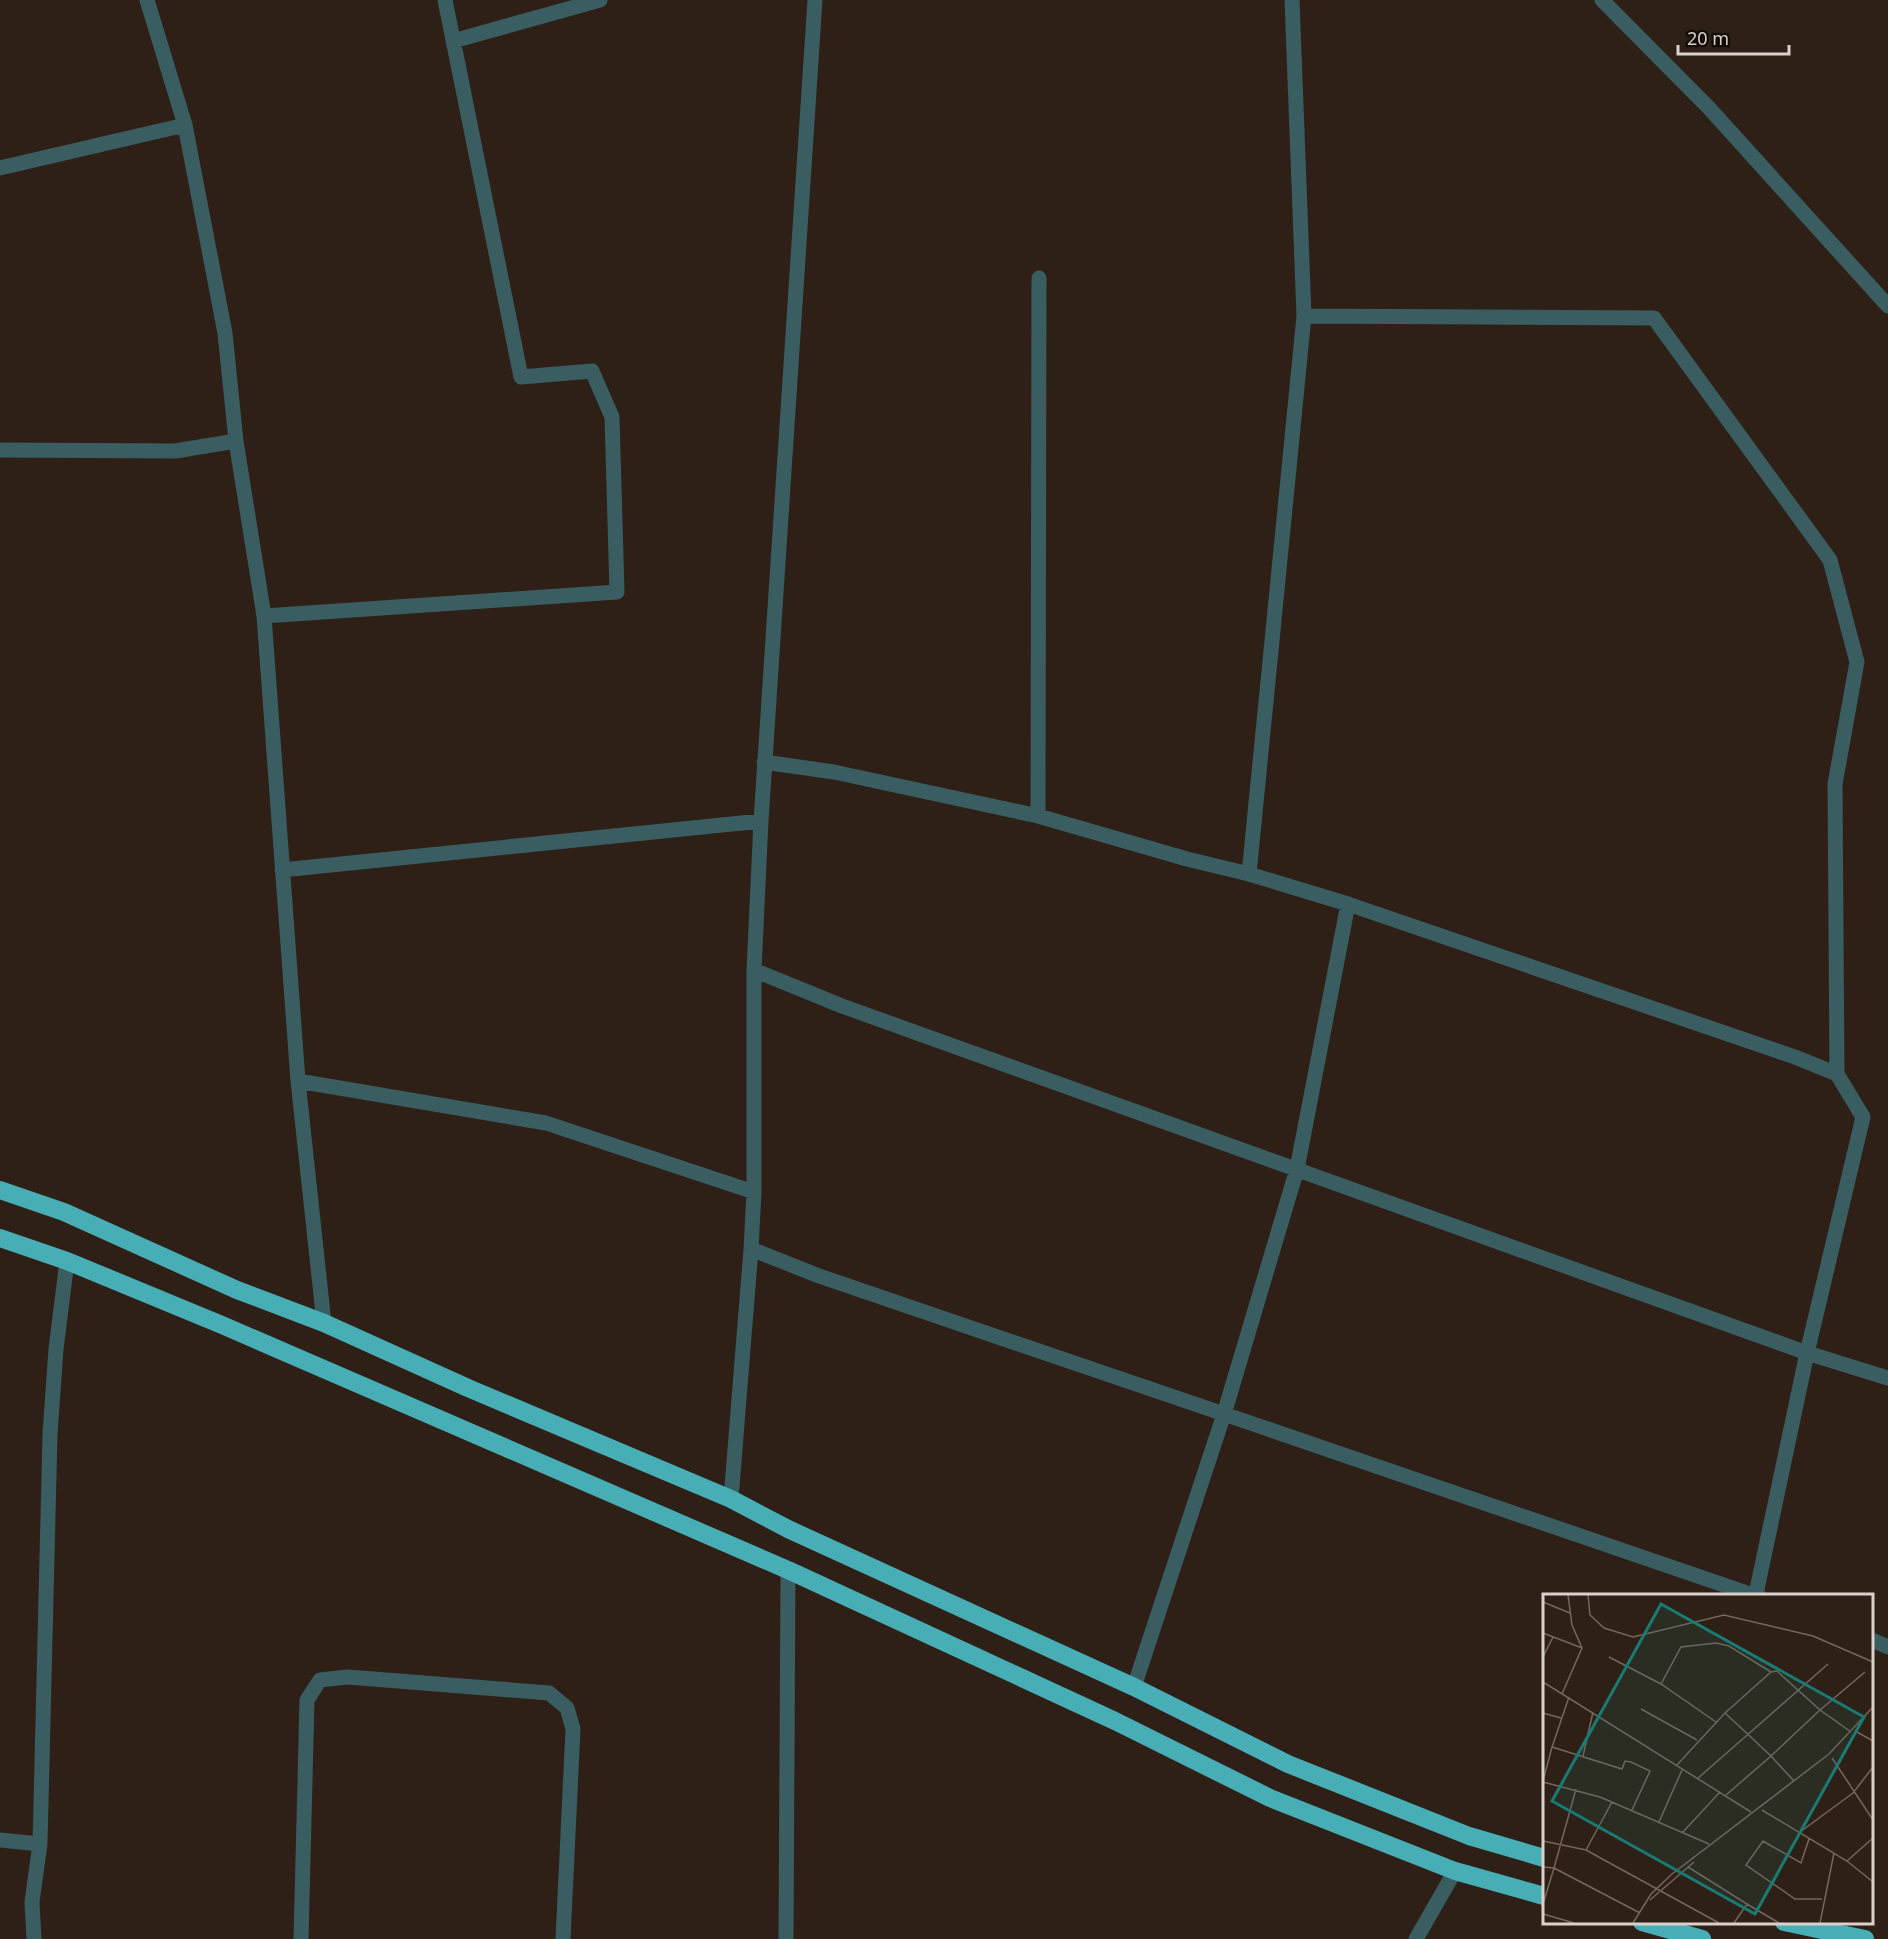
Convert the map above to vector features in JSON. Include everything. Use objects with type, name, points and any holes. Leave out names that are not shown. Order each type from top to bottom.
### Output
[{"type":"highway","points":[[0,1190],[64,1212],[237,1290],[324,1323],[468,1388],[731,1499],[788,1529],[1134,1687],[1288,1764],[1469,1836],[1543,1857]]},
{"type":"highway","points":[[0,1238],[67,1261],[318,1366],[788,1570],[1115,1721],[1270,1798],[1455,1871],[1543,1895]]},
{"type":"highway","points":[[1646,1924],[1702,1939]]},
{"type":"highway","points":[[1789,1924],[1865,1939]]},
{"type":"street","points":[[147,0],[185,125],[225,333],[236,441],[264,615],[298,1081],[324,1323]]},
{"type":"street","points":[[264,615],[617,592],[612,417],[592,371],[521,377],[445,0]]},
{"type":"street","points":[[453,41],[600,0]]},
{"type":"street","points":[[731,1499],[754,1192],[754,969],[764,762],[814,0]]},
{"type":"street","points":[[1249,874],[1304,316],[1292,0]]},
{"type":"street","points":[[1602,0],[1709,108],[1888,306]]},
{"type":"street","points":[[0,168],[185,125]]},
{"type":"street","points":[[1038,816],[1039,278]]},
{"type":"street","points":[[1304,316],[1654,318],[1830,560],[1857,662],[1835,784],[1837,1074],[1863,1117],[1807,1353],[1757,1594]]},
{"type":"street","points":[[0,450],[175,452],[236,441]]},
{"type":"street","points":[[764,762],[834,772],[1038,816],[1187,859],[1249,874],[1348,904],[1660,1010],[1837,1074]]},
{"type":"street","points":[[282,870],[761,821]]},
{"type":"street","points":[[1134,1687],[1224,1414],[1297,1169],[1348,904]]},
{"type":"street","points":[[754,969],[842,1006],[1807,1353],[1888,1378]]},
{"type":"street","points":[[298,1081],[546,1123],[754,1192]]},
{"type":"street","points":[[751,1249],[819,1276],[1754,1594]]},
{"type":"street","points":[[34,1939],[32,1902],[40,1844],[50,1434],[56,1349],[67,1261]]},
{"type":"street","points":[[786,1939],[788,1570]]},
{"type":"street","points":[[1873,1640],[1888,1647]]},
{"type":"street","points":[[301,1939],[307,1700],[320,1680],[348,1677],[549,1693],[567,1708],[573,1730],[563,1939]]},
{"type":"street","points":[[0,1840],[40,1844]]},
{"type":"street","points":[[1416,1939],[1455,1871]]}]
